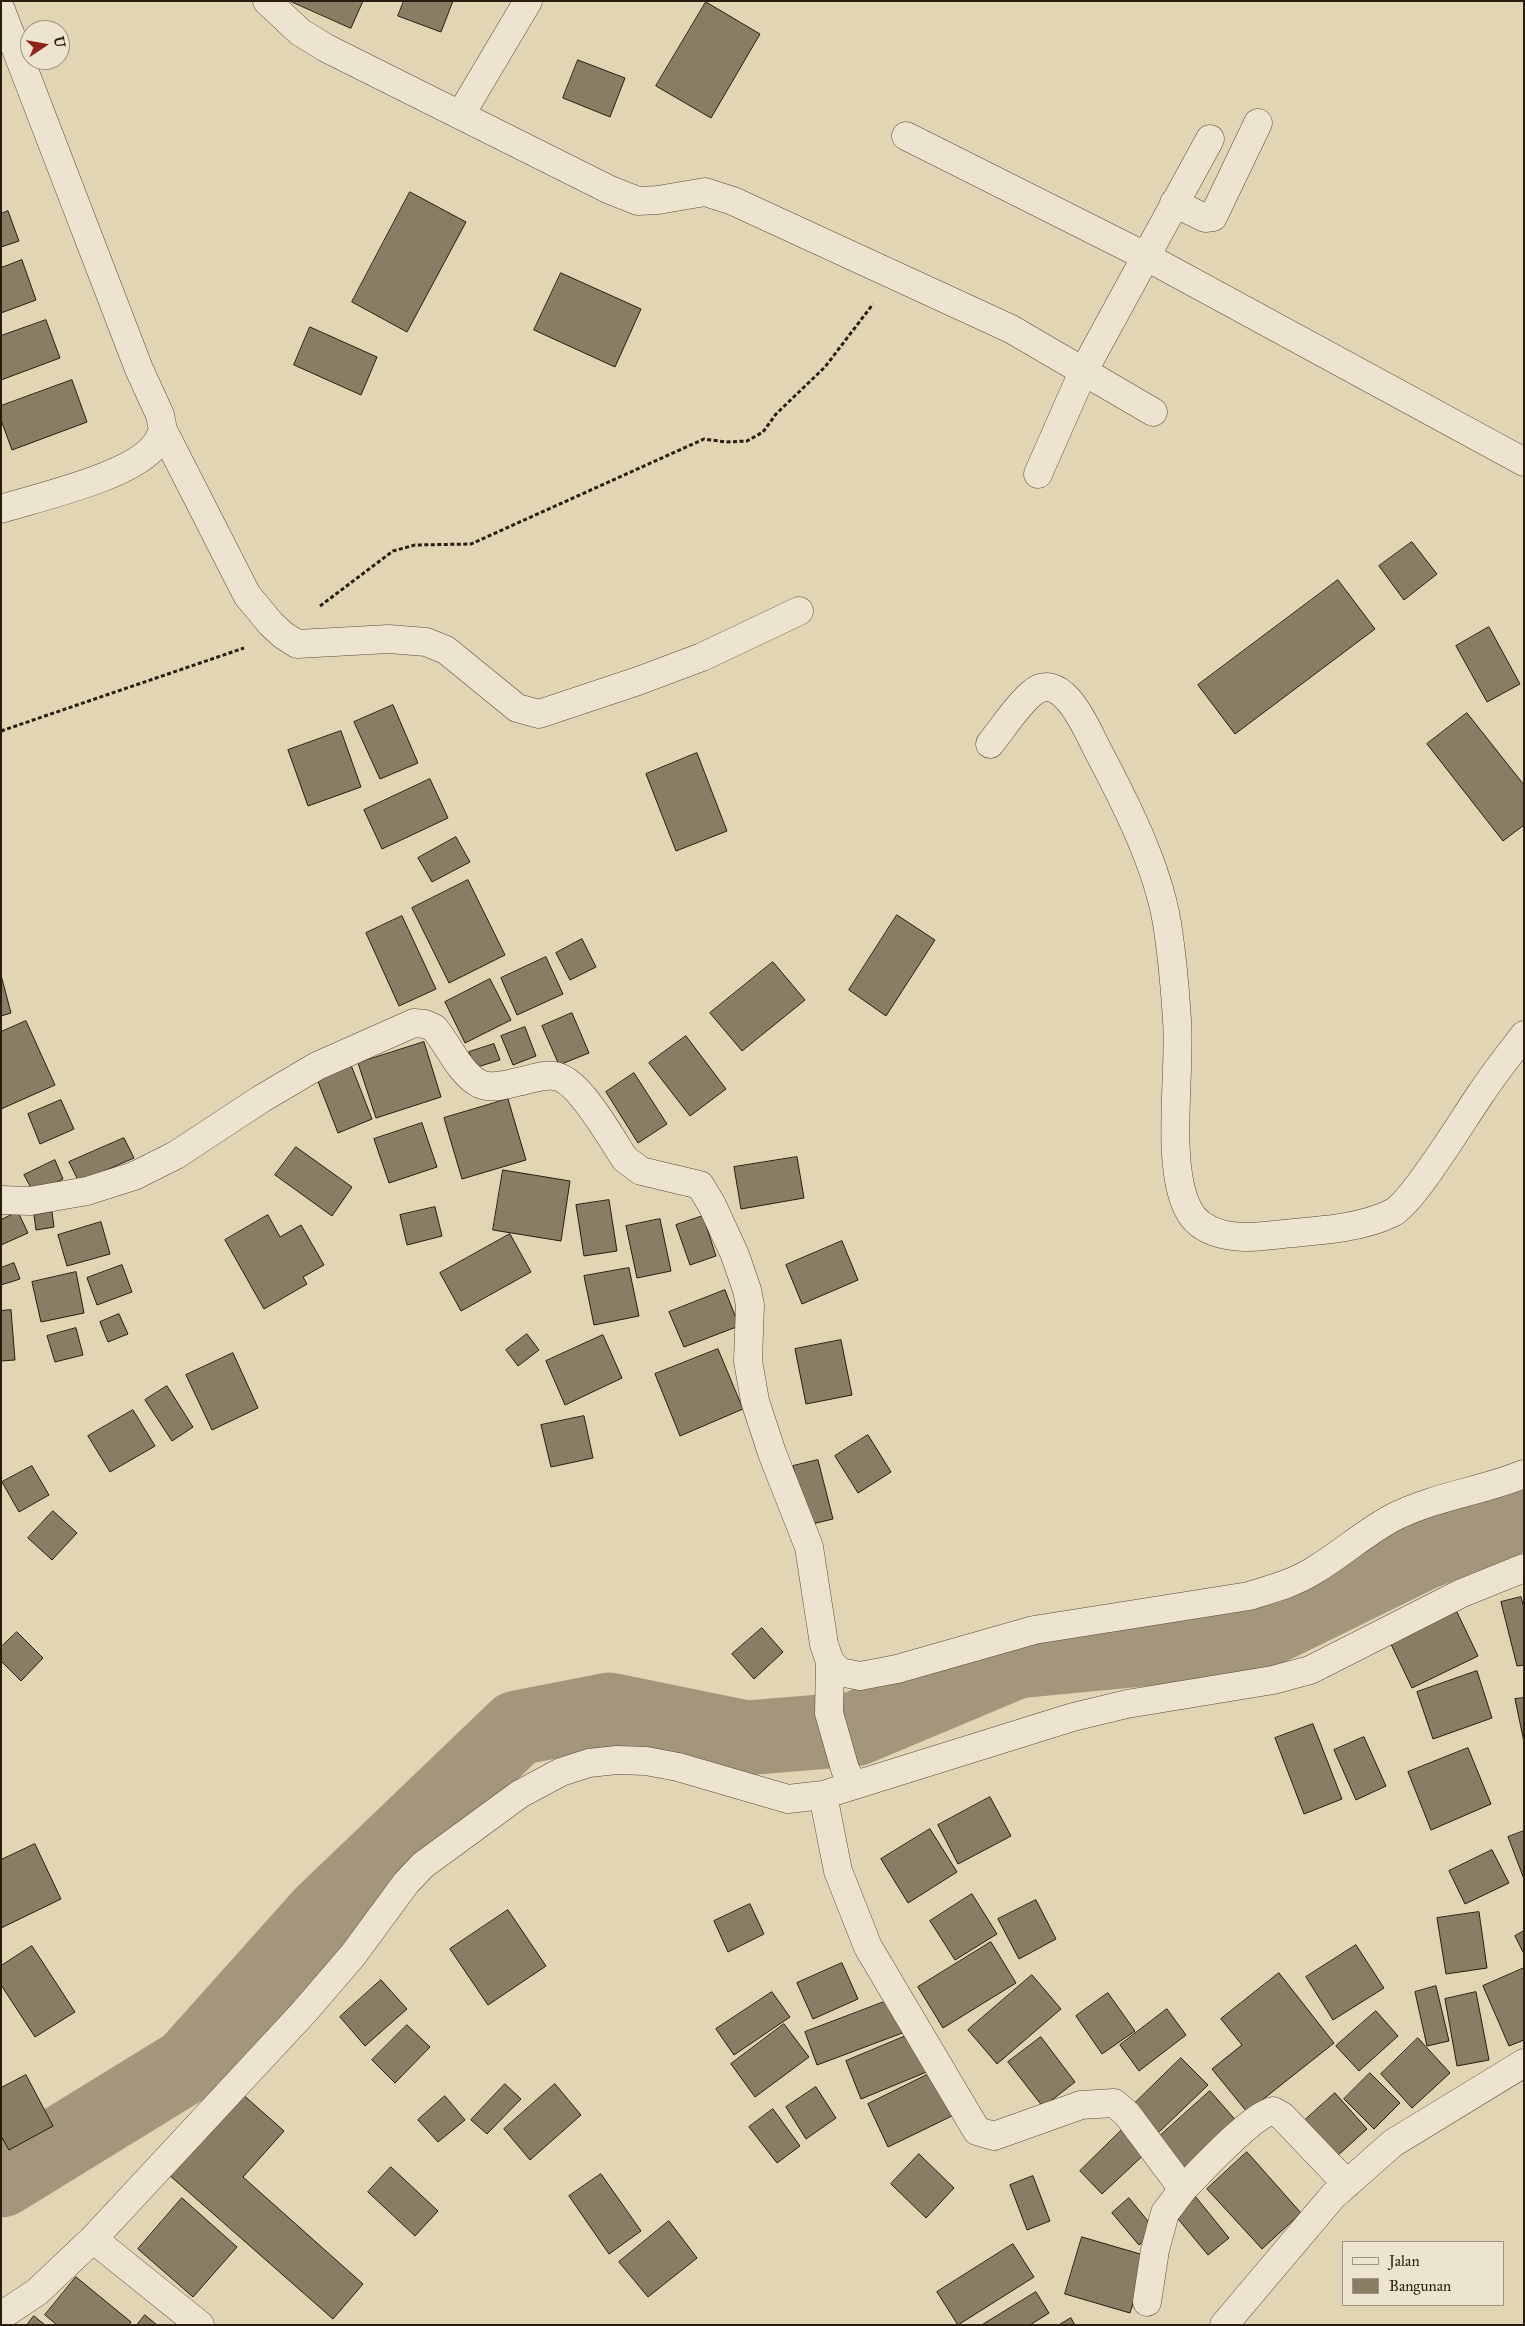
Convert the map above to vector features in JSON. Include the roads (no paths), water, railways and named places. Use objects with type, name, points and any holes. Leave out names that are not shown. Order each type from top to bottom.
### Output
[{"type":"street","points":[[267,1],[300,32],[326,48],[610,190],[638,201],[658,200],[689,193],[705,192],[716,194],[1011,329],[1153,412]]},
{"type":"street","points":[[461,114],[528,1]]},
{"type":"street","points":[[1,10],[139,369],[160,415],[163,430],[247,595],[270,624],[283,635],[297,644],[389,639],[426,642],[446,650],[517,708],[539,714],[638,681],[702,657],[799,611]]},
{"type":"street","points":[[1174,203],[1204,218],[1214,217],[1258,123]]},
{"type":"street","points":[[906,136],[1145,256],[1524,462]]},
{"type":"street","points":[[1038,474],[1083,372],[1210,139]]},
{"type":"street","points":[[1,508],[100,480],[135,461],[151,449],[163,430]]},
{"type":"street","points":[[990,744],[1032,693],[1044,687],[1054,688],[1063,694],[1077,710],[1120,794],[1151,869],[1167,921],[1177,1022],[1176,1170],[1182,1195],[1189,1212],[1201,1227],[1212,1232],[1254,1237],[1366,1223],[1402,1208],[1524,1035]]},
{"type":"street","points":[[1,1200],[30,1200],[88,1191],[134,1176],[176,1155],[261,1099],[317,1066],[414,1023],[425,1024],[434,1028],[470,1076],[483,1085],[505,1085],[545,1076],[557,1076],[565,1080],[582,1097],[633,1167],[651,1174],[700,1185],[712,1205],[735,1255],[750,1305],[748,1362],[750,1380],[772,1453],[809,1546],[824,1644],[830,1662],[829,1713],[849,1776]]},
{"type":"street","points":[[830,1662],[840,1672],[860,1676],[897,1669],[1034,1630],[1249,1596],[1284,1585],[1312,1572],[1356,1539],[1398,1515],[1423,1504],[1503,1483],[1524,1474]]},
{"type":"street","points":[[1,2316],[37,2292],[93,2239],[304,2012],[354,1955],[406,1883],[423,1865],[520,1794],[561,1772],[589,1763],[617,1760],[646,1760],[678,1766],[788,1799],[823,1795],[849,1776],[1073,1717],[1127,1704],[1273,1680],[1310,1670],[1462,1594],[1524,1568]]},
{"type":"street","points":[[823,1795],[838,1871],[868,1947],[978,2131],[994,2136],[1081,2105],[1114,2103],[1127,2114],[1183,2189]]},
{"type":"street","points":[[1224,2325],[1333,2196],[1393,2143],[1524,2062]]},
{"type":"street","points":[[1147,2302],[1155,2250],[1164,2213],[1183,2189],[1250,2124],[1265,2112],[1273,2111],[1282,2116],[1347,2184]]},
{"type":"street","points":[[93,2239],[200,2325]]},
{"type":"waterway","points":[[1,2180],[188,2065],[323,1914],[517,1728],[609,1710],[746,1738],[855,1729],[1017,1661],[1247,1639],[1420,1554],[1524,1512]]}]
